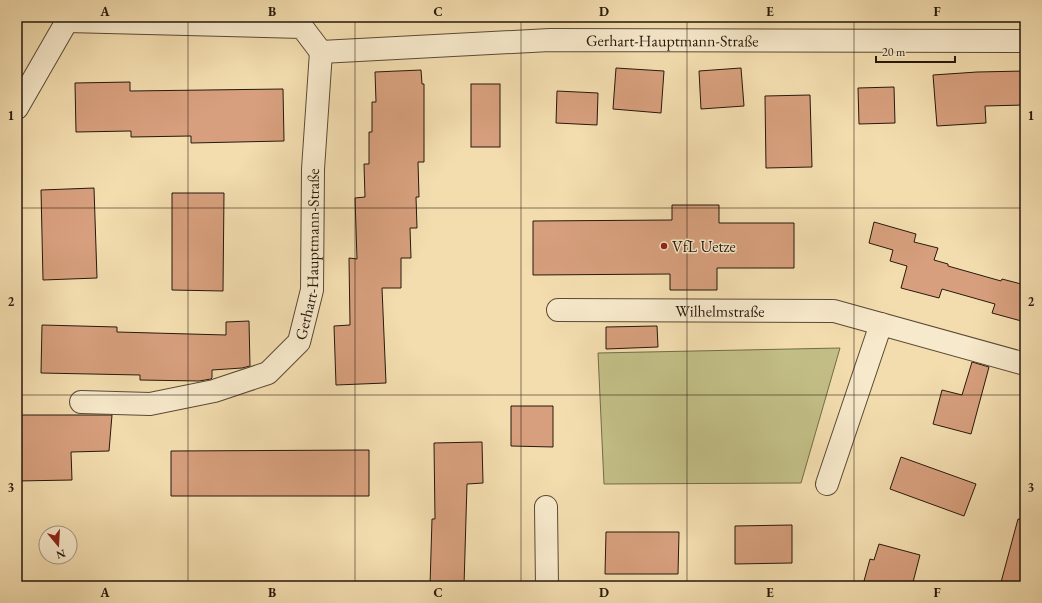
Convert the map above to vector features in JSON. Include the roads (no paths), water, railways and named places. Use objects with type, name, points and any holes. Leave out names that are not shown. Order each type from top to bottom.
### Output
[{"type":"street","points":[[17,108],[65,19],[302,27],[320,52]]},
{"type":"street","name":"Gerhart-Hauptmann-Straße","points":[[81,402],[150,404],[214,391],[268,373],[299,342],[312,290],[313,169],[320,52],[550,40],[1025,41]]},
{"type":"street","name":"Wilhelmstraße","points":[[558,310],[834,311],[1025,364]]},
{"type":"street","points":[[827,484],[881,324]]},
{"type":"street","points":[[546,507],[547,586]]},
{"type":"place","name":"VfL Uetze","points":[[664,246]]}]
